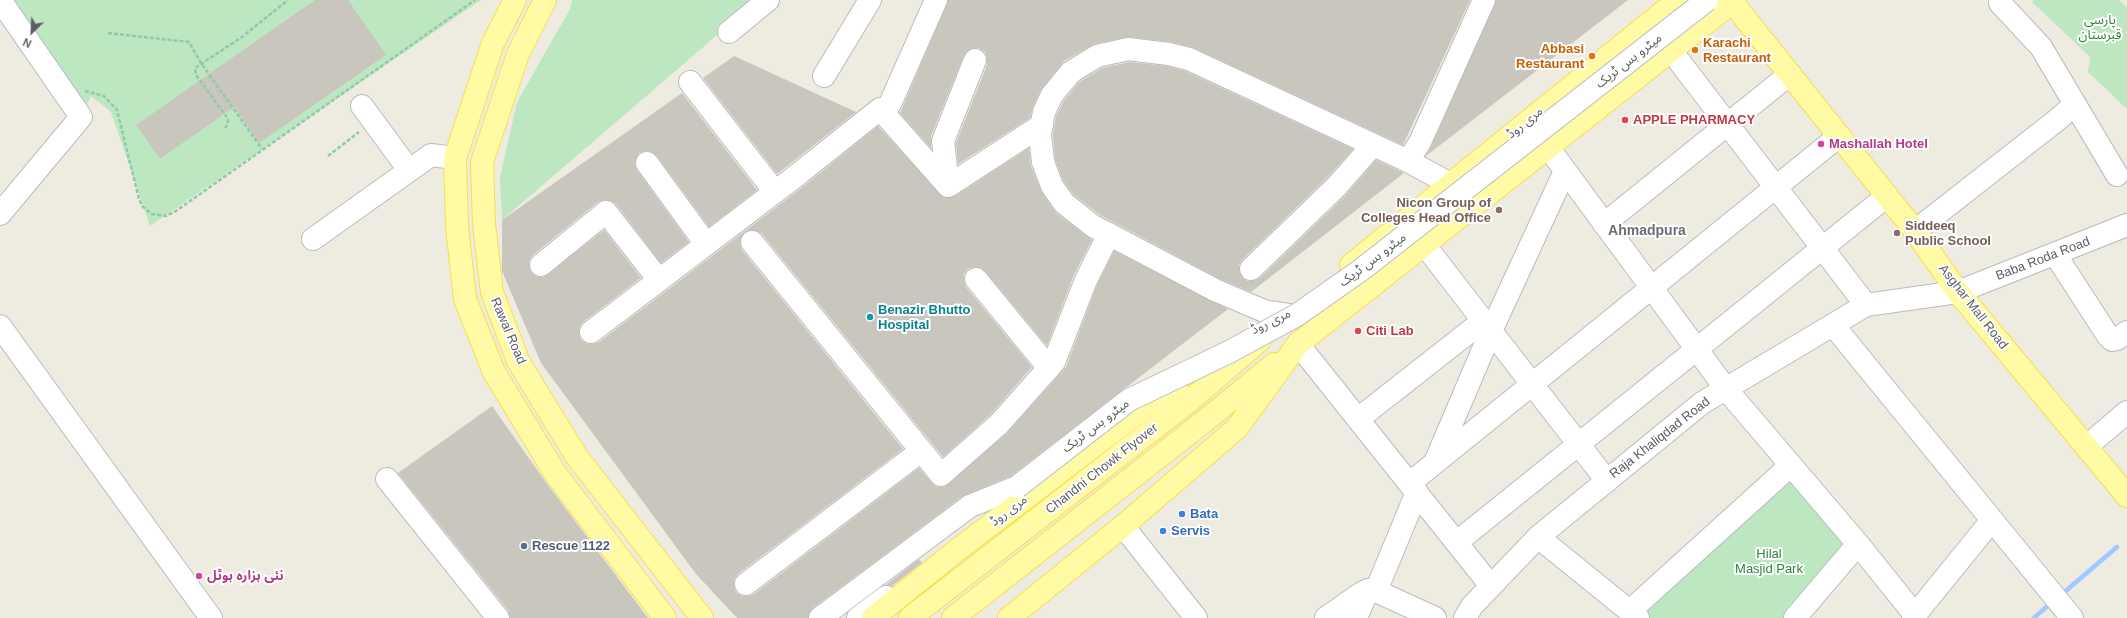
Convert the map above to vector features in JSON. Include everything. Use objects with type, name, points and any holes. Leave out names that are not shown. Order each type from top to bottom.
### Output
[{"type":"main road","name":"Rawal Road","points":[[515,0],[493,43],[455,158],[457,226],[465,299],[494,372],[555,473],[665,618]]},
{"type":"main road","name":"Rawal Road","points":[[545,0],[518,54],[482,162],[484,224],[492,292],[518,361],[577,457],[702,618]]},
{"type":"main road","name":"مری روڈ","points":[[873,618],[956,551],[1231,341],[1290,315],[1678,0]]},
{"type":"main road","name":"Asghar Mall Road","points":[[1734,1],[1839,136],[1915,230],[1958,292],[2127,496]]},
{"type":"main road","points":[[1009,618],[1123,526],[1237,428],[1298,344],[1734,1]]},
{"type":"main road","name":"Chandni Chowk Flyover","points":[[910,618],[1194,398],[1290,315]]},
{"type":"main road","name":"Chandni Chowk Flyover","points":[[953,618],[1211,416],[1298,344]]},
{"type":"street","points":[[0,0],[80,117],[0,214]]},
{"type":"street","points":[[729,32],[768,0]]},
{"type":"street","points":[[824,76],[870,0]]},
{"type":"street","points":[[890,104],[936,0]]},
{"type":"street","points":[[1408,161],[1420,142],[1484,0]]},
{"type":"street","name":"میٹرو بس ٹریک","points":[[858,618],[979,528],[1017,487],[1129,400],[1229,352],[1297,315],[1361,270],[1707,0]]},
{"type":"street","points":[[2000,3],[2041,47],[2074,105],[2117,175]]},
{"type":"street","points":[[1290,315],[1264,311],[1240,302],[1093,226],[1064,203],[1052,186],[1042,162],[1040,134],[1044,112],[1052,95],[1071,72],[1097,56],[1111,52],[1134,49],[1169,54],[1189,59],[1408,161],[1450,184]]},
{"type":"street","points":[[948,186],[943,141],[975,60]]},
{"type":"street","points":[[1679,61],[1866,304]]},
{"type":"street","points":[[1604,224],[1790,74]]},
{"type":"street","points":[[690,82],[775,192]]},
{"type":"street","points":[[1915,230],[2057,120],[2074,105]]},
{"type":"street","points":[[591,332],[775,192],[880,109],[948,186]]},
{"type":"street","points":[[368,114],[410,170]]},
{"type":"street","points":[[948,186],[1042,125]]},
{"type":"street","points":[[1356,618],[1372,591],[1413,488],[1435,463],[1839,136]]},
{"type":"street","points":[[1251,269],[1331,192],[1374,145]]},
{"type":"street","points":[[313,239],[431,155],[455,158]]},
{"type":"street","points":[[647,164],[706,244]]},
{"type":"street","points":[[1435,463],[1487,326],[1561,165],[1726,389],[1858,544],[1914,617],[1992,520]]},
{"type":"street","points":[[1457,542],[1887,196]]},
{"type":"street","points":[[541,265],[606,212],[659,280]]},
{"type":"street","name":"Baba Roda Road","points":[[1958,292],[2127,225]]},
{"type":"street","points":[[752,242],[941,475],[998,424],[1054,362],[1086,280],[1109,234]]},
{"type":"street","points":[[1430,252],[1607,481]]},
{"type":"street","points":[[2056,254],[2108,336],[2112,340],[2117,340],[2127,332]]},
{"type":"street","points":[[976,279],[1049,368]]},
{"type":"street","name":"Raja Khaliqdad Road","points":[[1464,618],[1472,606],[1538,537],[1702,403],[1866,304],[1958,292]]},
{"type":"street","points":[[1833,325],[2072,618]]},
{"type":"street","points":[[0,326],[211,618]]},
{"type":"street","points":[[1358,419],[1487,326]]},
{"type":"street","points":[[1298,344],[1491,586]]},
{"type":"street","points":[[2087,446],[2127,412]]},
{"type":"street","points":[[746,584],[921,451]]},
{"type":"street","points":[[1538,537],[1634,615],[1790,466]]},
{"type":"street","points":[[387,479],[498,618]]},
{"type":"street","name":"میٹرو بس ٹریک","points":[[820,618],[970,506],[1017,487]]},
{"type":"street","points":[[1123,526],[1196,618]]},
{"type":"street","points":[[1795,618],[1858,544]]},
{"type":"street","points":[[1326,618],[1360,594],[1372,591],[1435,618]]},
{"type":"path","points":[[225,128],[228,124],[228,119],[195,72],[196,66],[242,37],[288,0]]},
{"type":"path","points":[[81,90],[104,96],[117,110],[142,206],[152,214],[166,216],[176,211],[475,0]]},
{"type":"path","points":[[108,33],[186,41],[190,44],[201,63],[262,149]]},
{"type":"path","points":[[328,156],[368,114]]},
{"type":"green space","points":[[11,0],[481,0],[150,226],[111,112],[91,96],[86,106]]},
{"type":"green space","points":[[572,0],[758,0],[502,220],[500,177],[517,102],[570,9]]},
{"type":"green space","name":"پارسی قبرستان","points":[[2034,0],[2119,0],[2127,8],[2127,109],[2088,72],[2090,57],[2032,2]]},
{"type":"green space","name":"Hilal Masjid Park","points":[[1790,466],[1858,544],[1795,618],[1638,618]]},
{"type":"building","points":[[315,0],[348,0],[386,55],[259,143],[234,107],[160,159],[136,125]]},
{"type":"building","points":[[948,0],[1470,0],[1403,145],[1194,48],[1171,42],[1129,37],[1094,44],[1064,61],[1041,90],[1033,107],[1030,118],[958,164],[956,143],[987,65],[985,52],[979,48],[973,48],[964,55],[931,136],[931,148],[900,113]]},
{"type":"building","points":[[1496,0],[1628,0],[1426,156],[1431,147]]},
{"type":"building","points":[[734,56],[856,112],[777,174],[703,78]]},
{"type":"building","points":[[1129,62],[1167,66],[1185,71],[1353,149],[1327,178],[1242,260],[1239,265],[1239,272],[1247,281],[1254,281],[1260,278],[1345,196],[1376,160],[1404,173],[1251,292],[1220,279],[1100,215],[1073,194],[1063,180],[1055,159],[1053,134],[1056,116],[1063,102],[1079,82],[1102,68]]},
{"type":"building","points":[[682,93],[757,190],[709,227],[657,156],[652,152],[646,151],[639,153],[635,164],[637,170],[689,242],[661,263],[616,204],[611,201],[604,200],[598,202],[533,255],[529,261],[529,267],[532,273],[537,277],[543,277],[604,230],[641,278],[583,322],[579,328],[579,334],[581,340],[587,344],[599,342],[800,189],[878,126],[944,198],[955,196],[1029,148],[1031,166],[1042,193],[1056,213],[1092,240],[1074,275],[1047,346],[985,271],[974,267],[968,269],[964,274],[966,287],[1032,367],[990,415],[943,457],[762,234],[757,231],[750,230],[744,233],[740,244],[742,250],[903,449],[738,574],[734,580],[734,586],[736,592],[742,596],[754,594],[919,468],[937,487],[944,487],[1007,433],[1066,367],[1097,285],[1114,251],[1228,309],[1011,476],[963,496],[813,608],[808,618],[737,618],[696,574],[541,363],[502,271],[502,220]]},
{"type":"building","name":"Rescue 1122","points":[[492,406],[545,481],[648,618],[510,618],[508,610],[398,473]]},
{"type":"building","points":[[919,559],[922,563],[892,586],[886,585]]},
{"type":"waterway","points":[[2061,595],[2117,547]]},
{"type":"waterway","points":[[2034,618],[2052,602]]},
{"type":"place","name":"Karachi Restaurant","points":[[1695,50]]},
{"type":"place","name":"Abbasi Restaurant","points":[[1592,56]]},
{"type":"place","name":"APPLE PHARMACY","points":[[1625,120]]},
{"type":"place","name":"Mashallah Hotel","points":[[1821,144]]},
{"type":"place","name":"Nicon Group of Colleges Head Office","points":[[1499,210]]},
{"type":"place","name":"Siddeeq Public School","points":[[1897,233]]},
{"type":"place","name":"Benazir Bhutto Hospital","points":[[870,317]]},
{"type":"place","name":"Citi Lab","points":[[1358,331]]},
{"type":"place","name":"Bata","points":[[1182,514]]},
{"type":"place","name":"Servis","points":[[1163,531]]},
{"type":"place","name":"Rescue 1122","points":[[524,546]]},
{"type":"place","name":"نئی ہزارہ ہوٹل","points":[[199,576]]},
{"type":"district","name":"Ahmadpura","points":[[1647,231]]}]
